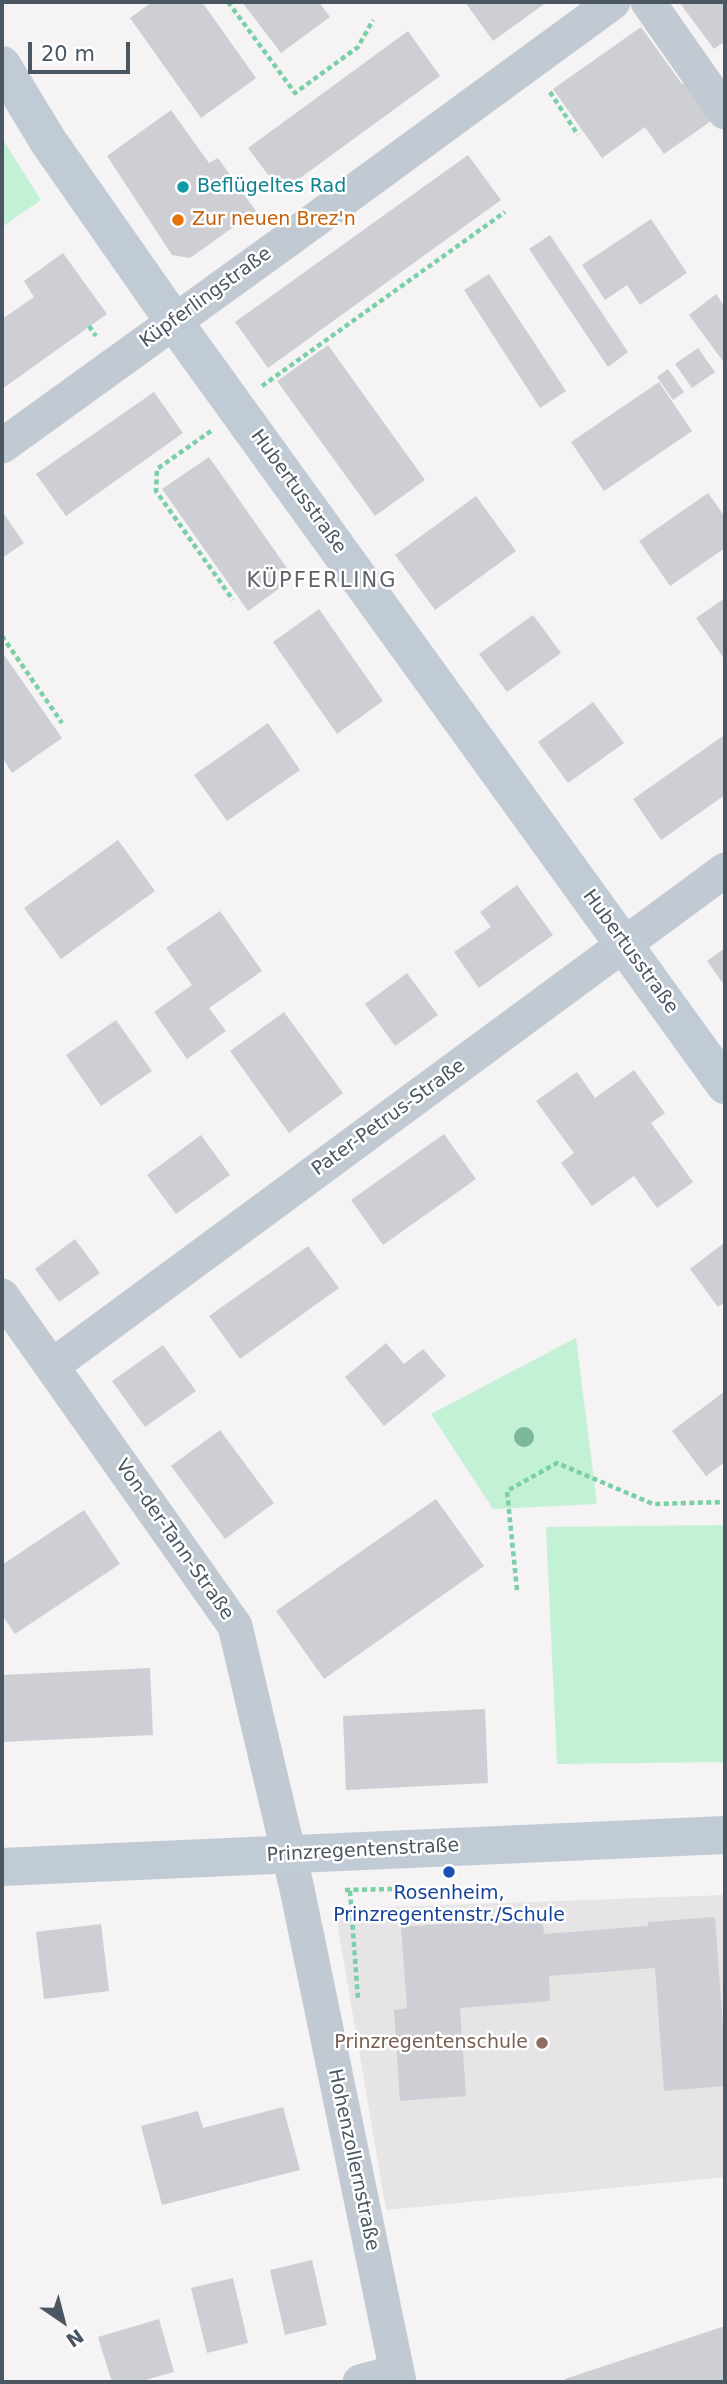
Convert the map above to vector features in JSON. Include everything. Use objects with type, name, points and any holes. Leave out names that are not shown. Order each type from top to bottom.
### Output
[{"type":"main road","name":"Hubertusstraße","points":[[2,65],[48,141],[174,321],[227,415],[624,944],[725,1085]]},
{"type":"main road","name":"Prinzregentenstraße","points":[[2,1867],[725,1835]]},
{"type":"street","name":"Küpferlingstraße","points":[[2,446],[613,2]]},
{"type":"street","points":[[648,2],[725,112]]},
{"type":"street","name":"Pater-Petrus-Straße","points":[[52,1366],[725,870]]},
{"type":"street","name":"Von-der-Tann-Straße","points":[[2,1296],[235,1626],[289,1855]]},
{"type":"street","name":"Hohenzollernstraße","points":[[289,1855],[398,2377]]},
{"type":"street","points":[[360,2382],[398,2377]]},
{"type":"path","points":[[228,2],[295,93],[358,47],[373,20]]},
{"type":"path","points":[[545,84],[578,135]]},
{"type":"path","points":[[233,600],[156,491],[157,469],[505,212]]},
{"type":"path","points":[[2,636],[62,723]]},
{"type":"path","points":[[517,1590],[507,1491],[557,1463],[653,1504],[725,1502]]},
{"type":"shaded area","name":"Prinzregentenschule","points":[[725,1895],[725,2177],[386,2210],[335,1909]]},
{"type":"green space","points":[[2,138],[41,200],[2,227]]},
{"type":"green space","points":[[576,1338],[597,1504],[493,1509],[431,1414]]},
{"type":"green space","points":[[725,1525],[725,1762],[557,1764],[546,1527]]},
{"type":"building","points":[[152,2],[202,2],[256,78],[201,118],[130,18]]},
{"type":"building","points":[[242,2],[319,2],[330,17],[281,53]]},
{"type":"building","points":[[465,2],[547,2],[493,41]]},
{"type":"building","points":[[679,2],[725,2],[725,41],[714,49]]},
{"type":"building","points":[[641,27],[682,84],[687,81],[714,119],[664,154],[645,127],[602,158],[553,89]]},
{"type":"building","points":[[408,31],[440,76],[281,192],[248,148]]},
{"type":"building","name":"Beflügeltes Rad","points":[[171,110],[209,163],[218,158],[256,211],[190,258],[172,255],[107,156]]},
{"type":"building","points":[[468,155],[501,200],[268,368],[235,322]]},
{"type":"building","points":[[651,219],[687,273],[640,305],[627,285],[605,300],[582,265]]},
{"type":"building","points":[[550,235],[628,352],[608,367],[529,249]]},
{"type":"building","points":[[63,253],[107,314],[2,389],[2,319],[34,297],[24,281]]},
{"type":"building","points":[[489,274],[566,391],[540,408],[464,290]]},
{"type":"building","points":[[716,294],[725,307],[725,364],[689,315]]},
{"type":"building","points":[[328,345],[425,480],[375,516],[277,381]]},
{"type":"building","points":[[698,348],[715,372],[692,388],[675,364]]},
{"type":"building","points":[[668,369],[684,392],[673,400],[657,377]]},
{"type":"building","points":[[659,382],[692,431],[604,491],[571,442]]},
{"type":"building","points":[[154,392],[183,433],[66,516],[36,474]]},
{"type":"building","points":[[209,457],[294,578],[248,611],[162,489]]},
{"type":"building","points":[[708,493],[725,517],[725,548],[670,586],[639,541]]},
{"type":"building","points":[[476,496],[516,551],[435,610],[395,555]]},
{"type":"building","points":[[2,511],[24,543],[2,558]]},
{"type":"building","points":[[725,598],[725,660],[696,618]]},
{"type":"building","points":[[319,609],[383,701],[337,734],[273,642]]},
{"type":"building","points":[[533,615],[561,653],[507,692],[479,654]]},
{"type":"building","points":[[2,652],[62,738],[12,773],[2,757]]},
{"type":"building","points":[[593,702],[624,743],[568,783],[538,742]]},
{"type":"building","points":[[268,723],[300,770],[227,821],[194,775]]},
{"type":"building","points":[[723,736],[725,795],[661,840],[633,799]]},
{"type":"building","points":[[118,840],[155,891],[61,959],[24,908]]},
{"type":"building","points":[[517,885],[553,935],[479,988],[454,952],[491,927],[480,912]]},
{"type":"building","points":[[220,911],[262,971],[209,1008],[226,1031],[187,1059],[154,1012],[192,985],[166,948]]},
{"type":"building","points":[[725,948],[725,986],[707,961]]},
{"type":"building","points":[[407,973],[438,1015],[395,1046],[365,1004]]},
{"type":"building","points":[[284,1012],[343,1093],[289,1133],[230,1051]]},
{"type":"building","points":[[116,1020],[152,1071],[101,1106],[66,1055]]},
{"type":"building","points":[[634,1070],[665,1113],[651,1123],[693,1182],[657,1208],[634,1176],[592,1206],[561,1163],[574,1153],[536,1101],[577,1072],[595,1098]]},
{"type":"building","points":[[444,1134],[476,1179],[383,1245],[351,1200]]},
{"type":"building","points":[[201,1135],[230,1175],[176,1214],[147,1175]]},
{"type":"building","points":[[75,1239],[100,1273],[59,1302],[35,1269]]},
{"type":"building","points":[[725,1242],[725,1302],[718,1307],[690,1269]]},
{"type":"building","points":[[308,1246],[339,1288],[240,1359],[209,1316]]},
{"type":"building","points":[[386,1343],[404,1364],[423,1349],[446,1376],[384,1426],[345,1377]]},
{"type":"building","points":[[163,1345],[196,1391],[145,1427],[112,1381]]},
{"type":"building","points":[[725,1391],[725,1462],[706,1476],[672,1431]]},
{"type":"building","points":[[220,1430],[274,1503],[225,1539],[171,1466]]},
{"type":"building","points":[[436,1499],[484,1566],[324,1679],[276,1611]]},
{"type":"building","points":[[84,1510],[120,1564],[15,1634],[2,1615],[2,1565]]},
{"type":"building","points":[[150,1668],[153,1735],[2,1742],[2,1675]]},
{"type":"building","points":[[485,1709],[488,1783],[346,1790],[343,1716]]},
{"type":"building","points":[[542,1916],[544,1934],[648,1926],[648,1922],[715,1917],[725,2086],[664,2091],[655,1968],[549,1976],[550,2001],[460,2008],[466,2096],[400,2101],[394,2010],[407,2008],[401,1927]]},
{"type":"building","points":[[101,1924],[109,1991],[44,1999],[36,1932]]},
{"type":"building","points":[[283,2107],[300,2170],[162,2205],[141,2126],[198,2111],[203,2128]]},
{"type":"building","points":[[312,2260],[327,2325],[285,2335],[270,2270]]},
{"type":"building","points":[[233,2278],[248,2343],[207,2353],[191,2288]]},
{"type":"building","points":[[159,2319],[174,2372],[138,2382],[112,2382],[98,2337]]},
{"type":"building","points":[[725,2326],[725,2382],[566,2382],[565,2379]]},
{"type":"place","name":"Beflügeltes Rad","points":[[183,187]]},
{"type":"place","name":"Zur neuen Brez'n","points":[[178,220]]},
{"type":"place","name":"Rosenheim, Prinzregentenstr./Schule","points":[[449,1872]]},
{"type":"place","name":"Prinzregentenschule","points":[[542,2043]]},
{"type":"district","name":"KÜPFERLING","points":[[322,582]]}]
